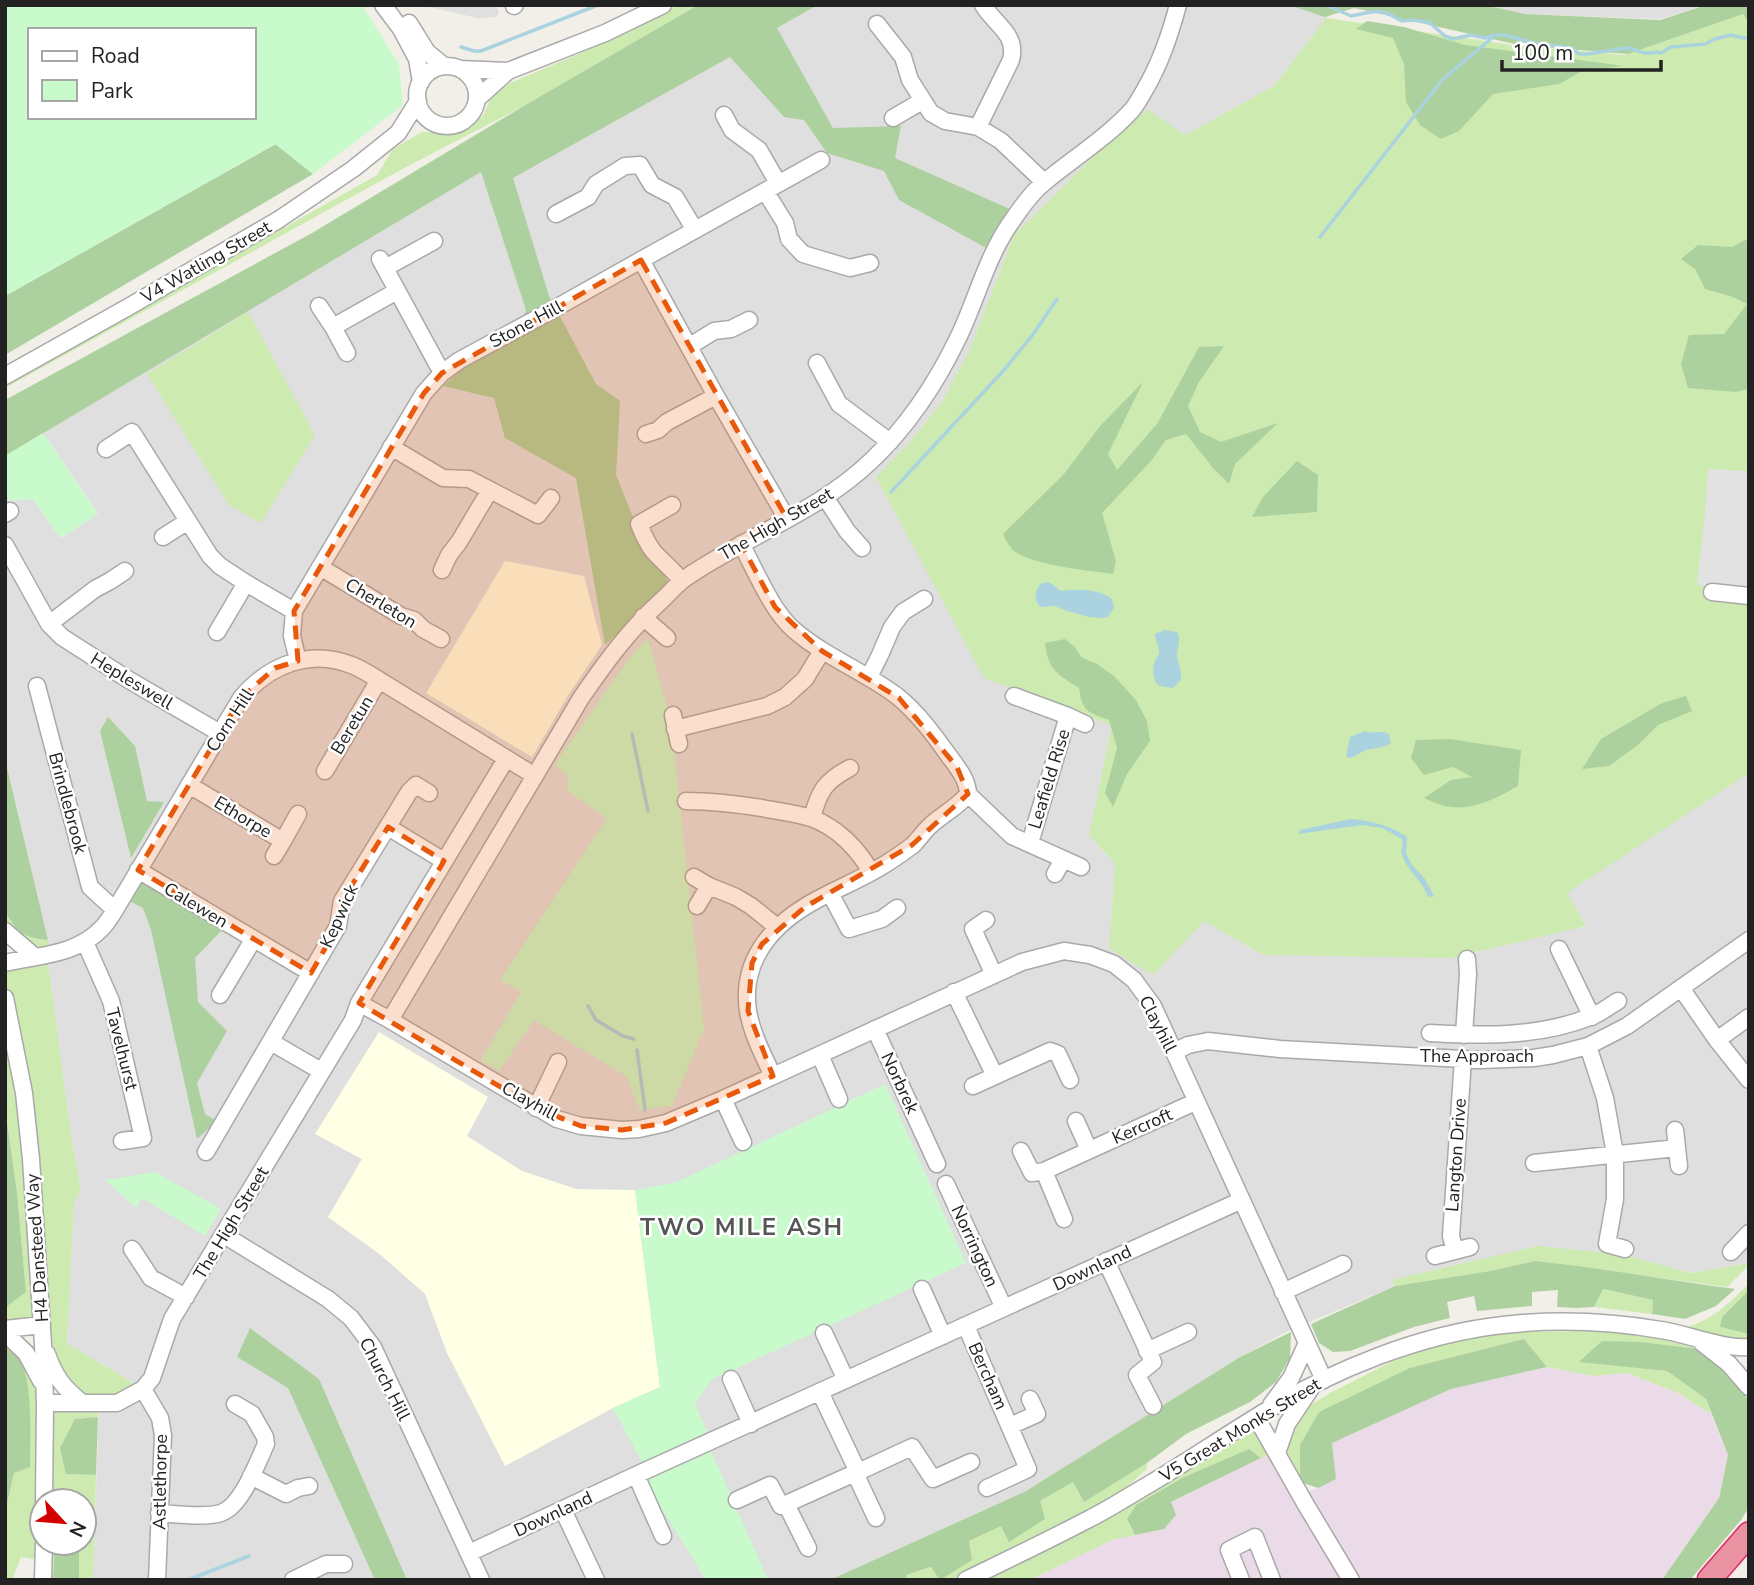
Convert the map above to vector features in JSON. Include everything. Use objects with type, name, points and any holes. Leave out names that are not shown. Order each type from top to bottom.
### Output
[{"type":"highway","points":[[1709,1580],[1749,1534]]},
{"type":"street","points":[[383,5],[401,29],[417,59],[421,82]]},
{"type":"street","points":[[396,5],[427,52],[452,68],[466,73],[475,85],[477,99],[472,113],[460,123],[445,126],[431,122],[422,113],[418,101],[418,88],[431,71],[452,68],[508,71]]},
{"type":"street","points":[[477,99],[508,71],[605,33],[663,5]]},
{"type":"street","points":[[978,127],[1013,52],[1009,34],[983,5]]},
{"type":"street","name":"The High Street","points":[[390,1020],[580,698],[608,658],[643,617],[682,581],[825,497],[870,463],[890,442],[936,379],[960,335],[988,265],[1011,222],[1044,182],[1100,139],[1133,109],[1157,69],[1169,38],[1176,6]]},
{"type":"street","points":[[877,24],[903,57],[910,80],[931,113],[945,121],[978,127],[1001,141],[1044,182]]},
{"type":"street","name":"V4 Watling Street","points":[[5,376],[278,220],[354,169],[398,133],[418,101]]},
{"type":"street","points":[[893,118],[922,101]]},
{"type":"street","points":[[724,115],[732,130],[759,150],[789,240],[803,254],[850,268],[870,263]]},
{"type":"street","name":"V4 Watling Street","points":[[398,133],[437,124]]},
{"type":"street","name":"Stone Hill","points":[[294,611],[424,393],[442,373],[460,360],[821,160]]},
{"type":"street","points":[[556,214],[587,197],[596,184],[625,166],[640,165],[652,185],[675,197],[695,230]]},
{"type":"street","points":[[434,240],[382,264],[442,373]]},
{"type":"street","points":[[642,260],[787,519]]},
{"type":"street","points":[[332,327],[397,291]]},
{"type":"street","points":[[319,306],[347,353]]},
{"type":"street","points":[[690,346],[714,331],[731,329],[749,320]]},
{"type":"street","points":[[825,368],[839,404],[890,442]]},
{"type":"street","points":[[646,434],[658,430],[667,422],[716,396]]},
{"type":"street","points":[[106,449],[130,428],[210,556],[220,566],[294,611],[292,636],[298,661]]},
{"type":"street","points":[[391,447],[443,478],[469,479],[538,522],[551,498]]},
{"type":"street","points":[[442,570],[490,490]]},
{"type":"street","points":[[825,497],[847,531],[862,548]]},
{"type":"street","points":[[673,505],[639,524],[655,554],[675,571],[682,581]]},
{"type":"street","points":[[163,537],[188,521]]},
{"type":"street","name":"Leafield Rise","points":[[741,544],[775,607],[792,628],[899,698],[929,729],[957,767],[968,787],[968,794],[1012,836],[1081,867]]},
{"type":"street","name":"Hepleswell","points":[[5,545],[49,624],[62,638],[220,733]]},
{"type":"street","name":"Cherleton","points":[[320,567],[401,616],[414,620],[423,629],[442,639]]},
{"type":"street","points":[[49,624],[95,589],[125,571]]},
{"type":"street","points":[[217,632],[246,583]]},
{"type":"street","points":[[1712,592],[1749,596]]},
{"type":"street","points":[[869,677],[892,627],[903,612],[924,599]]},
{"type":"street","points":[[643,617],[668,637]]},
{"type":"street","points":[[676,729],[768,706],[785,697],[805,679],[822,650]]},
{"type":"street","name":"Corn Hill","points":[[5,962],[68,950],[85,942],[102,929],[241,698],[254,682],[275,668],[298,661],[324,658],[353,666],[535,776]]},
{"type":"street","name":"Beretun","points":[[325,771],[379,680]]},
{"type":"street","name":"Brindlebrook","points":[[45,694],[90,887],[115,910]]},
{"type":"street","name":"Leafield Rise","points":[[1014,696],[1085,724]]},
{"type":"street","name":"Leafield Rise","points":[[1030,843],[1068,716]]},
{"type":"street","name":"The High Street","points":[[144,1389],[152,1378],[172,1319],[506,759]]},
{"type":"street","points":[[812,818],[822,787],[839,768]]},
{"type":"street","name":"Ethorpe","points":[[189,785],[283,841],[274,856]]},
{"type":"street","name":"Kepwick","points":[[206,1152],[338,926],[342,901],[409,792],[416,785],[429,793]]},
{"type":"street","points":[[773,1076],[756,1041],[748,1011],[752,963],[762,944],[777,928],[805,907],[886,864],[912,845],[930,825],[968,794]]},
{"type":"street","points":[[686,801],[717,795],[812,818],[846,840],[863,858],[871,872]]},
{"type":"street","points":[[283,841],[298,814]]},
{"type":"street","points":[[388,827],[444,861]]},
{"type":"street","points":[[1055,874],[1063,859]]},
{"type":"street","name":"Calewen","points":[[138,870],[311,973]]},
{"type":"street","points":[[694,877],[751,905],[777,928]]},
{"type":"street","points":[[697,906],[709,886]]},
{"type":"street","points":[[830,893],[849,929],[882,919],[897,908]]},
{"type":"street","points":[[975,923],[994,975]]},
{"type":"street","points":[[5,931],[34,956]]},
{"type":"street","points":[[220,995],[253,940]]},
{"type":"street","name":"The Approach","points":[[1174,1052],[1188,1045],[1208,1041],[1280,1049],[1481,1060],[1534,1058],[1588,1046],[1627,1026],[1749,940]]},
{"type":"street","name":"Tavelhurst","points":[[85,942],[111,1001],[143,1138],[122,1141]]},
{"type":"street","points":[[1559,949],[1560,968],[1592,1017]]},
{"type":"street","name":"Clayhill","points":[[390,1020],[557,1118],[581,1126],[639,1129],[666,1123],[723,1099],[1022,961],[1064,951],[1090,955],[1114,964],[1134,980],[1153,1006],[1283,1292],[1306,1345],[1318,1383]]},
{"type":"street","points":[[1464,1035],[1472,969]]},
{"type":"street","points":[[1681,988],[1749,1080]]},
{"type":"street","points":[[954,992],[995,1076]]},
{"type":"street","name":"H4 Dansteed Way","points":[[5,998],[25,1106],[37,1230],[45,1403],[44,1487]]},
{"type":"street","points":[[1430,1033],[1464,1035],[1529,1032],[1592,1017],[1618,1001]]},
{"type":"street","points":[[359,1003],[390,1020]]},
{"type":"street","points":[[1717,1040],[1749,1017]]},
{"type":"street","name":"Norbrek","points":[[875,1029],[932,1133],[937,1164]]},
{"type":"street","points":[[1529,1032],[1534,1058]]},
{"type":"street","points":[[271,1042],[321,1071]]},
{"type":"street","points":[[1588,1046],[1605,1098],[1615,1154],[1615,1199],[1599,1243],[1625,1249]]},
{"type":"street","points":[[973,1086],[1050,1051],[1058,1054],[1070,1080]]},
{"type":"street","points":[[820,1055],[839,1099]]},
{"type":"street","name":"Langton Drive","points":[[1435,1256],[1462,1249],[1451,1236],[1463,1059]]},
{"type":"street","points":[[536,1108],[558,1062]]},
{"type":"street","points":[[723,1099],[743,1142]]},
{"type":"street","name":"Kercroft","points":[[1044,1171],[1195,1102]]},
{"type":"street","name":"Kercroft","points":[[1076,1121],[1089,1150]]},
{"type":"street","points":[[1675,1130],[1679,1166]]},
{"type":"street","points":[[1534,1163],[1553,1154],[1615,1154],[1677,1149]]},
{"type":"street","points":[[1021,1151],[1032,1173],[1044,1171],[1064,1219]]},
{"type":"street","name":"Norrington","points":[[946,1184],[1004,1308]]},
{"type":"street","name":"Downland","points":[[469,1553],[1242,1200]]},
{"type":"street","name":"Church Hill","points":[[224,1235],[328,1299],[351,1318],[373,1347],[481,1580]]},
{"type":"street","points":[[132,1249],[150,1278],[186,1297]]},
{"type":"street","points":[[1106,1261],[1153,1362],[1137,1374],[1153,1406]]},
{"type":"street","points":[[1283,1292],[1343,1264]]},
{"type":"street","points":[[922,1289],[943,1336]]},
{"type":"street","name":"V5 Great Monks Street","points":[[966,1580],[1092,1518],[1262,1414],[1318,1383],[1387,1353],[1420,1342],[1500,1325],[1583,1321],[1664,1330],[1731,1346],[1749,1347]]},
{"type":"street","points":[[5,1331],[42,1325]]},
{"type":"street","name":"Bercham","points":[[966,1326],[1028,1469],[987,1488]]},
{"type":"street","points":[[5,1331],[26,1353],[44,1386]]},
{"type":"street","points":[[1147,1351],[1188,1332]]},
{"type":"street","points":[[824,1333],[846,1380]]},
{"type":"street","name":"V5 Great Monks Street","points":[[1696,1338],[1729,1364],[1749,1387]]},
{"type":"street","points":[[43,1344],[54,1373],[65,1390],[82,1402]]},
{"type":"street","points":[[1306,1345],[1292,1378],[1262,1414],[1277,1453],[1350,1580]]},
{"type":"street","points":[[731,1379],[751,1424]]},
{"type":"street","points":[[1277,1453],[1286,1424],[1318,1383]]},
{"type":"street","points":[[45,1403],[117,1402],[144,1389]]},
{"type":"street","name":"Astlethorpe","points":[[144,1389],[160,1419],[163,1435],[157,1580]]},
{"type":"street","points":[[820,1392],[876,1518]]},
{"type":"street","name":"Bercham","points":[[1030,1399],[1044,1430]]},
{"type":"street","points":[[159,1513],[212,1515],[224,1512],[236,1502],[266,1444],[253,1414],[235,1404]]},
{"type":"street","name":"Bercham","points":[[1010,1426],[1037,1414]]},
{"type":"street","points":[[737,1500],[770,1485],[781,1506],[912,1447],[933,1479],[971,1462]]},
{"type":"street","points":[[636,1475],[663,1536]]},
{"type":"street","points":[[251,1476],[286,1494],[309,1486]]},
{"type":"street","points":[[786,1504],[808,1548]]},
{"type":"street","points":[[563,1510],[596,1580]]},
{"type":"street","points":[[1241,1580],[1229,1550],[1255,1537],[1272,1580]]},
{"type":"street","points":[[43,1580],[44,1557]]},
{"type":"street","points":[[293,1580],[326,1564],[344,1564]]},
{"type":"highlighted area","points":[[641,260],[787,519],[741,544],[775,607],[822,651],[899,698],[957,767],[968,794],[912,845],[805,907],[762,944],[752,963],[748,1011],[773,1076],[666,1123],[622,1130],[581,1126],[536,1108],[359,1003],[444,861],[388,827],[342,901],[338,926],[311,973],[138,870],[241,698],[275,668],[298,661],[294,611],[424,393],[442,373]]},
{"type":"shaded area","points":[[421,5],[500,5],[497,7],[497,17],[477,18]]},
{"type":"shaded area","name":"TWO MILE ASH","points":[[818,5],[1339,5],[1274,86],[1185,135],[1103,147],[1014,235],[970,349],[942,402],[876,478],[1112,725],[1089,835],[1115,864],[1109,949],[1204,921],[1263,955],[1585,927],[1566,893],[1749,773],[1749,912],[1745,915],[1749,918],[1749,1263],[1691,1273],[1625,1255],[1391,1280],[1395,1286],[1288,1331],[1240,1357],[1026,1491],[830,1580],[93,1580],[94,1557],[98,1557],[96,1487],[99,1403],[143,1389],[67,1343],[74,1202],[81,1190],[48,961],[48,940],[5,759],[5,501],[33,499],[61,538],[98,513],[43,433],[481,172],[777,28]]},
{"type":"shaded area","points":[[1478,5],[1705,5],[1660,19],[1524,14]]},
{"type":"shaded area","points":[[1708,469],[1749,471],[1749,594],[1697,585]]},
{"type":"shaded area","points":[[505,561],[584,576],[602,645],[532,757],[426,693]]},
{"type":"shaded area","points":[[379,1032],[488,1097],[467,1136],[522,1171],[576,1189],[635,1190],[660,1387],[613,1408],[505,1466],[447,1353],[425,1294],[382,1256],[328,1217],[362,1159],[315,1134]]},
{"type":"shaded area","points":[[1547,1367],[1593,1376],[1627,1373],[1676,1392],[1711,1414],[1728,1455],[1719,1498],[1662,1580],[1030,1580],[1112,1540],[1164,1529],[1170,1503],[1261,1458],[1277,1453],[1301,1496],[1336,1479],[1332,1443],[1451,1389]]},
{"type":"green space","points":[[5,5],[362,5],[399,64],[403,105],[313,174],[275,144],[5,296]]},
{"type":"green space","points":[[679,5],[698,5],[522,107],[406,167],[5,388],[377,175],[393,149],[422,132],[450,133],[471,128],[484,114],[491,97],[510,83],[581,53]]},
{"type":"green space","points":[[698,5],[818,5],[777,28],[833,128],[901,126],[895,158],[1012,210],[988,249],[899,200],[884,171],[827,153],[804,120],[784,117],[730,57],[513,178],[549,296],[596,384],[620,401],[616,475],[647,552],[670,584],[605,645],[576,478],[505,438],[494,398],[443,386],[471,362],[520,337],[526,310],[481,172],[5,456],[5,400],[312,233]]},
{"type":"green space","points":[[1289,5],[1484,5],[1525,14],[1660,20],[1706,5],[1749,5],[1749,24],[1743,14],[1628,54],[1519,45],[1354,8],[1325,17]]},
{"type":"green space","points":[[1743,14],[1749,24],[1749,773],[1567,893],[1586,926],[1451,958],[1263,955],[1204,921],[1153,975],[1109,949],[1115,864],[1089,835],[1112,725],[984,678],[876,477],[909,443],[942,402],[970,349],[1014,235],[1103,147],[1147,109],[1185,135],[1274,86],[1326,18],[1520,46],[1625,55]]},
{"type":"green space","points":[[1367,21],[1404,27],[1465,45],[1624,66],[1584,70],[1559,84],[1493,94],[1459,131],[1441,139],[1420,125],[1406,102],[1404,64],[1393,38],[1356,29]]},
{"type":"green space","points":[[276,144],[313,174],[5,355],[5,296]]},
{"type":"green space","points":[[1749,238],[1749,389],[1736,392],[1688,388],[1681,364],[1689,335],[1724,334],[1747,304],[1705,289],[1695,269],[1681,259],[1698,245],[1732,247]]},
{"type":"green space","points":[[248,312],[315,435],[261,523],[229,505],[147,374]]},
{"type":"green space","points":[[1224,346],[1199,382],[1188,406],[1200,432],[1221,442],[1278,423],[1235,464],[1229,484],[1186,434],[1166,440],[1151,461],[1102,513],[1116,561],[1113,574],[1044,563],[1018,554],[1011,548],[1003,534],[1064,474],[1100,426],[1143,382],[1108,454],[1117,470],[1157,424],[1199,347]]},
{"type":"green space","points":[[43,433],[98,514],[60,538],[33,499],[5,501],[5,456]]},
{"type":"green space","points":[[1297,461],[1318,475],[1317,512],[1252,517],[1263,497]]},
{"type":"green space","points":[[648,638],[671,721],[704,1029],[672,1106],[640,1110],[626,1076],[534,1020],[499,1071],[481,1060],[521,992],[500,980],[607,818],[567,791],[568,776],[555,764],[628,660]]},
{"type":"green space","points":[[1065,639],[1075,647],[1081,657],[1114,676],[1136,700],[1147,721],[1150,741],[1127,774],[1113,807],[1105,793],[1117,748],[1109,720],[1084,707],[1079,688],[1059,675],[1048,659],[1045,643]]},
{"type":"green space","points":[[1686,696],[1692,711],[1658,725],[1638,745],[1609,766],[1582,769],[1601,739],[1662,703]]},
{"type":"green space","points":[[108,717],[135,746],[147,801],[164,802],[131,858],[100,731]]},
{"type":"green space","points":[[1450,739],[1521,750],[1518,786],[1493,799],[1464,807],[1445,806],[1424,798],[1451,780],[1472,777],[1453,767],[1424,775],[1411,758],[1416,740]]},
{"type":"green space","points":[[5,759],[48,940],[22,933],[5,912]]},
{"type":"green space","points":[[144,878],[224,928],[195,958],[198,1002],[227,1031],[197,1083],[205,1114],[217,1121],[197,1139],[151,930],[143,908],[131,902]]},
{"type":"green space","points":[[5,912],[22,933],[48,940],[48,961],[81,1190],[74,1203],[67,1343],[143,1389],[99,1403],[98,1417],[75,1419],[67,1474],[96,1475],[96,1487],[28,1487],[28,1557],[54,1557],[53,1580],[33,1580],[35,1559],[21,1557],[12,1580],[5,1580],[5,1513],[14,1473],[30,1466],[28,1399],[21,1359],[26,1353],[45,1403],[80,1402],[66,1390],[42,1325],[5,1329],[5,1308],[26,1292],[17,1192],[5,1108],[5,963],[20,959],[5,934]]},
{"type":"green space","points":[[885,1084],[966,1263],[711,1380],[695,1405],[708,1433],[642,1462],[613,1408],[660,1387],[635,1190],[677,1182]]},
{"type":"green space","points":[[5,1108],[17,1192],[26,1292],[5,1308]]},
{"type":"green space","points":[[155,1172],[221,1209],[205,1236],[142,1198],[136,1208],[105,1180]]},
{"type":"green space","points":[[1538,1246],[1625,1255],[1691,1273],[1749,1265],[1727,1287],[1535,1261],[1395,1286],[1391,1280]]},
{"type":"green space","points":[[1535,1261],[1735,1289],[1716,1306],[1685,1319],[1652,1314],[1653,1300],[1603,1289],[1594,1307],[1577,1308],[1557,1307],[1558,1290],[1532,1292],[1532,1306],[1477,1311],[1474,1296],[1447,1302],[1450,1318],[1414,1327],[1350,1351],[1333,1352],[1319,1343],[1311,1324],[1395,1286]]},
{"type":"green space","points":[[1749,1284],[1749,1290],[1722,1317],[1721,1327],[1749,1334],[1749,1338],[1725,1337],[1683,1328],[1711,1316]]},
{"type":"green space","points":[[1602,1289],[1653,1300],[1652,1314],[1594,1307]]},
{"type":"green space","points":[[1749,1290],[1749,1334],[1720,1327],[1722,1317]]},
{"type":"green space","points":[[250,1328],[319,1379],[407,1580],[375,1580],[288,1388],[237,1357]]},
{"type":"green space","points":[[1606,1331],[1655,1337],[1698,1349],[1580,1361],[1667,1371],[1706,1399],[1711,1414],[1676,1392],[1627,1373],[1593,1376],[1547,1367],[1524,1339],[1319,1412],[1300,1482],[1286,1448],[1291,1425],[1305,1408],[1389,1363],[1423,1349],[1507,1332]]},
{"type":"green space","points":[[1291,1332],[1290,1358],[1276,1382],[1250,1402],[1186,1434],[1147,1463],[1084,1502],[1073,1482],[1040,1501],[1045,1519],[1009,1542],[1001,1526],[969,1541],[972,1560],[940,1580],[931,1567],[906,1575],[907,1580],[830,1580],[1026,1491],[1240,1357]]},
{"type":"green space","points":[[5,1333],[26,1374],[30,1467],[14,1473],[5,1513]]},
{"type":"green space","points":[[1524,1339],[1547,1367],[1451,1389],[1332,1443],[1336,1479],[1318,1488],[1300,1482],[1300,1445],[1319,1412],[1410,1368]]},
{"type":"green space","points":[[1602,1341],[1640,1342],[1698,1349],[1726,1368],[1742,1386],[1749,1404],[1749,1507],[1690,1580],[1662,1580],[1719,1498],[1728,1455],[1706,1399],[1667,1371],[1579,1362]]},
{"type":"green space","points":[[98,1417],[96,1475],[66,1474],[60,1448],[75,1419]]},
{"type":"green space","points":[[1256,1417],[1277,1453],[1261,1458],[1249,1449],[1182,1478],[1136,1505],[1127,1520],[1135,1535],[1112,1540],[1030,1580],[907,1580],[906,1575],[932,1567],[940,1579],[969,1541],[1001,1526],[1009,1541],[1040,1501],[1073,1482],[1084,1501],[1147,1463],[1147,1469],[1096,1514]]},
{"type":"green space","points":[[1249,1449],[1261,1458],[1171,1502],[1176,1515],[1164,1529],[1135,1535],[1127,1519],[1136,1505],[1182,1478]]},
{"type":"green space","points":[[711,1451],[768,1580],[706,1580],[645,1481]]},
{"type":"green space","points":[[54,1557],[79,1557],[79,1580],[53,1580]]},
{"type":"green space","points":[[79,1557],[94,1557],[93,1580],[79,1580]]},
{"type":"water","points":[[1048,582],[1061,591],[1100,593],[1112,599],[1114,608],[1108,617],[1102,618],[1089,617],[1055,606],[1041,607],[1036,593],[1040,584]]},
{"type":"water","points":[[1165,630],[1177,632],[1179,638],[1177,656],[1181,680],[1173,688],[1156,683],[1153,669],[1159,654],[1155,634]]},
{"type":"water","points":[[1365,731],[1389,734],[1391,743],[1348,758],[1346,756],[1350,737]]},
{"type":"water","points":[[1351,819],[1380,824],[1407,837],[1406,853],[1434,896],[1428,897],[1406,863],[1401,850],[1402,839],[1382,828],[1362,825],[1298,834],[1300,830]]},
{"type":"waterway","points":[[461,47],[481,51],[598,5]]},
{"type":"waterway","points":[[1326,5],[1351,16],[1381,12],[1402,21],[1430,23],[1445,36],[1453,39],[1471,35],[1485,38],[1505,35],[1538,44],[1571,48],[1579,54],[1627,48],[1644,53],[1661,53],[1671,47],[1705,44],[1731,35],[1749,39]]},
{"type":"waterway","points":[[1320,237],[1443,79],[1492,38]]},
{"type":"waterway","points":[[891,492],[1005,369],[1057,299]]},
{"type":"waterway","points":[[632,734],[648,811]]},
{"type":"waterway","points":[[588,1006],[596,1020],[623,1036],[634,1039]]},
{"type":"waterway","points":[[637,1050],[645,1110]]},
{"type":"waterway","points":[[188,1580],[249,1556]]},
{"type":"district","name":"TWO MILE ASH","points":[[742,1227]]}]
